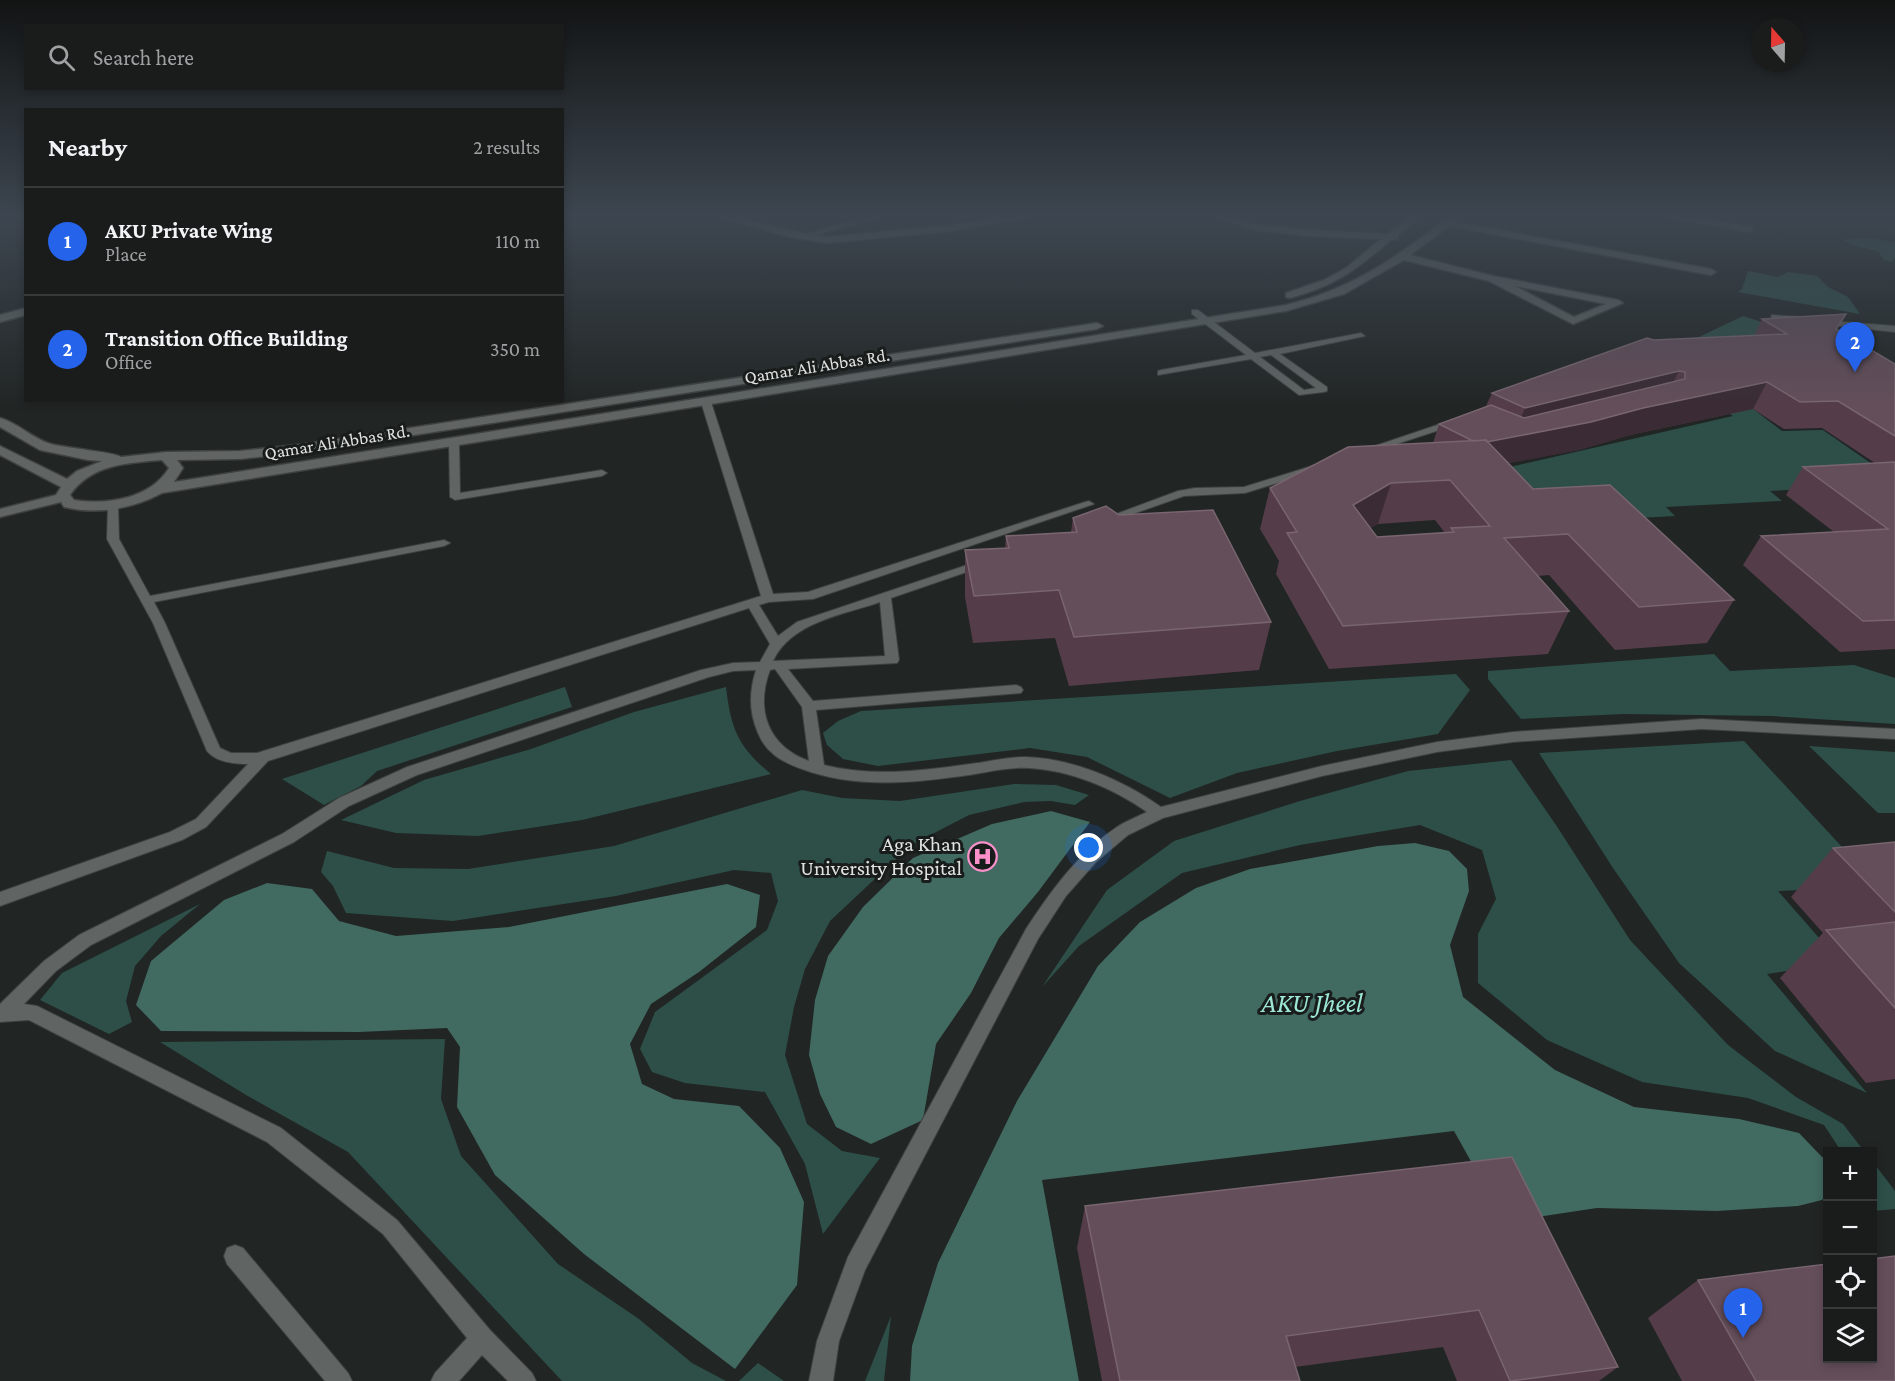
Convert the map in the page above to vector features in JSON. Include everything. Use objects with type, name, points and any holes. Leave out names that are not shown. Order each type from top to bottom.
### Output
[{"type":"street","points":[[0,422],[45,447],[88,456],[131,458],[240,455],[305,448],[1195,312],[1308,290],[1330,279]]},
{"type":"street","name":"Qamar Ali Abbas Rd.","points":[[0,450],[66,491],[69,504],[86,508],[137,499],[160,489],[1286,308],[1323,298],[1363,279]]},
{"type":"street","points":[[1494,279],[1573,321],[1618,303],[1495,279]]},
{"type":"street","points":[[0,319],[24,312]]},
{"type":"street","points":[[160,489],[173,478],[176,468],[166,456]]},
{"type":"street","points":[[0,513],[66,491],[83,473],[105,464],[131,458]]},
{"type":"lane","points":[[1195,312],[1302,393],[1324,389],[1274,353]]},
{"type":"lane","points":[[1775,317],[1895,329]]},
{"type":"lane","points":[[1161,374],[1361,336]]},
{"type":"lane","points":[[706,402],[768,598]]},
{"type":"lane","points":[[1354,455],[1464,419]]},
{"type":"lane","points":[[454,441],[455,497],[602,474]]},
{"type":"lane","points":[[1094,524],[1182,494],[1195,491],[1245,490],[1322,465]]},
{"type":"lane","points":[[113,504],[113,539],[159,623],[214,751],[226,758],[243,760],[263,757],[768,598],[809,596],[1089,504]]},
{"type":"lane","points":[[147,600],[444,543]]},
{"type":"lane","points":[[995,558],[801,626],[776,644],[763,666],[757,694],[759,718],[772,745],[789,759],[849,777],[903,779],[1030,762],[1071,769],[1133,795],[1159,813]]},
{"type":"lane","points":[[2,1013],[50,966],[85,940],[288,838],[344,802],[412,771],[706,673],[733,668],[892,660],[885,596]]},
{"type":"lane","points":[[752,603],[776,644]]},
{"type":"lane","points":[[780,667],[809,706],[818,769]]},
{"type":"lane","points":[[809,706],[1016,690]]},
{"type":"lane","points":[[821,1381],[828,1341],[856,1265],[1032,934],[1060,891],[1090,858],[1123,831],[1159,813],[1334,769],[1437,747],[1513,736],[1702,724],[1895,734]]},
{"type":"lane","points":[[0,899],[176,836],[201,823],[263,757]]},
{"type":"lane","points":[[2,1013],[31,1012],[274,1135],[390,1227],[482,1338],[524,1381]]},
{"type":"lane","points":[[235,1256],[340,1381]]},
{"type":"lane","points":[[443,1381],[482,1338]]},
{"type":"shaded area","points":[[1745,279],[1820,279],[1828,287],[1848,297],[1860,314],[1738,292],[1742,289]]},
{"type":"shaded area","points":[[1743,316],[1797,333],[1678,347]]},
{"type":"shaded area","points":[[1710,376],[1782,431],[1823,430],[1895,480],[1895,485],[1770,491],[1782,501],[1666,507],[1675,516],[1564,522],[1510,467],[1733,416],[1705,399]]},
{"type":"shaded area","points":[[1714,654],[1730,671],[1854,665],[1895,678],[1895,724],[1771,716],[1623,714],[1521,719],[1488,679],[1488,671]]},
{"type":"shaded area","points":[[1456,674],[1470,690],[1438,734],[1337,751],[1237,773],[1170,798],[1087,757],[1030,748],[878,766],[843,759],[827,745],[823,733],[838,721],[861,711]]},
{"type":"shaded area","points":[[565,687],[572,707],[377,771],[361,786],[324,805],[282,779]]},
{"type":"shaded area","points":[[726,687],[730,715],[738,736],[751,755],[771,774],[582,820],[478,836],[396,833],[341,820],[424,780],[531,749],[634,712]]},
{"type":"shaded area","points":[[1744,741],[1879,887],[1778,891],[1841,963],[1767,974],[1867,1093],[1775,1051],[1679,963],[1613,868],[1539,753]]},
{"type":"shaded area","points":[[1809,746],[1895,752],[1895,813],[1878,813]]},
{"type":"shaded area","points":[[1511,760],[1630,940],[1728,1045],[1796,1097],[1843,1124],[1861,1147],[1838,1147],[1824,1125],[1748,1098],[1642,1082],[1547,1040],[1478,983],[1478,934],[1496,899],[1482,850],[1420,825],[1300,845],[1182,873],[1079,946],[1042,987],[1107,890],[1174,841],[1300,801],[1408,771]]},
{"type":"shaded area","points":[[1014,784],[1056,785],[1089,795],[1075,805],[1051,801],[1024,802],[969,815],[911,845],[830,921],[805,969],[794,1007],[785,1055],[807,1124],[842,1151],[880,1158],[823,1234],[805,1164],[765,1092],[685,1083],[652,1072],[640,1049],[655,1012],[767,930],[778,901],[771,873],[734,870],[616,896],[453,921],[346,913],[333,886],[321,872],[327,851],[394,868],[468,869],[614,846],[802,790],[842,798],[900,801]]},
{"type":"shaded area","points":[[200,904],[161,936],[135,966],[126,1001],[132,1022],[109,1034],[40,1000],[62,973]]},
{"type":"shaded area","points":[[445,1039],[441,1099],[461,1156],[558,1264],[639,1319],[692,1363],[726,1381],[562,1381],[348,1152],[246,1095],[160,1042]]},
{"type":"shaded area","points":[[1877,1167],[1895,1191],[1895,1209],[1877,1211]]},
{"type":"shaded area","points":[[891,1316],[884,1381],[865,1381]]},
{"type":"shaded area","points":[[758,1363],[784,1381],[739,1381]]},
{"type":"water","points":[[1051,811],[1090,822],[1038,892],[999,938],[971,993],[936,1044],[923,1120],[871,1144],[836,1127],[820,1094],[809,1055],[815,1000],[828,956],[863,907],[913,858],[992,824]]},
{"type":"water","name":"AKU Jheel","points":[[1415,843],[1449,851],[1467,869],[1469,891],[1450,945],[1463,997],[1555,1070],[1634,1107],[1739,1119],[1799,1133],[1823,1158],[1822,1200],[1798,1206],[1717,1211],[1597,1208],[1505,1222],[1454,1131],[1042,1180],[1079,1381],[910,1381],[912,1346],[938,1263],[1017,1101],[1098,966],[1140,922],[1196,888],[1250,869],[1378,846]]},
{"type":"water","points":[[267,883],[312,889],[339,921],[396,936],[509,927],[727,884],[760,895],[756,927],[699,972],[651,1004],[630,1044],[642,1084],[674,1099],[739,1106],[780,1148],[804,1202],[797,1285],[735,1369],[584,1254],[495,1175],[457,1107],[460,1047],[447,1028],[359,1032],[161,1031],[136,1005],[151,961],[224,900]]},
{"type":"building","points":[[1846,314],[1836,329],[1895,364],[1895,436],[1838,401],[1800,402],[1767,382],[1643,408],[1591,422],[1487,442],[1486,440],[1473,441],[1439,424],[1491,405],[1524,418],[1685,379],[1685,372],[1679,371],[1525,408],[1492,393],[1647,338],[1654,340],[1787,334],[1762,319]]},
{"type":"building","points":[[1486,440],[1533,489],[1610,485],[1734,600],[1639,607],[1568,534],[1504,538],[1569,611],[1343,626],[1287,533],[1297,532],[1270,488],[1348,447]],"holes":[[[1450,480],[1490,526],[1451,528],[1454,532],[1377,537],[1353,505],[1391,483]]]},
{"type":"building","points":[[1895,462],[1895,620],[1863,621],[1761,536],[1888,529],[1803,467]]},
{"type":"building","points":[[1106,506],[1119,515],[1213,510],[1271,622],[1074,637],[1059,590],[974,596],[965,550],[1009,548],[1006,536],[1077,532],[1073,518]]},
{"type":"building","points":[[1895,842],[1895,912],[1833,848]]},
{"type":"building","points":[[1895,922],[1895,1008],[1826,930]]},
{"type":"building","points":[[1512,1157],[1618,1367],[1510,1381],[1479,1310],[1286,1336],[1300,1381],[1120,1381],[1085,1206]]},
{"type":"building","points":[[1895,1256],[1895,1381],[1756,1381],[1698,1280],[1823,1264],[1823,1363],[1877,1363],[1877,1258]]},
{"type":"place","name":"Transition Office Building","points":[[1855,372]]},
{"type":"place","name":"Aga Khan University Hospital","points":[[983,856]]},
{"type":"place","name":"AKU Private Wing","points":[[1743,1338]]}]
